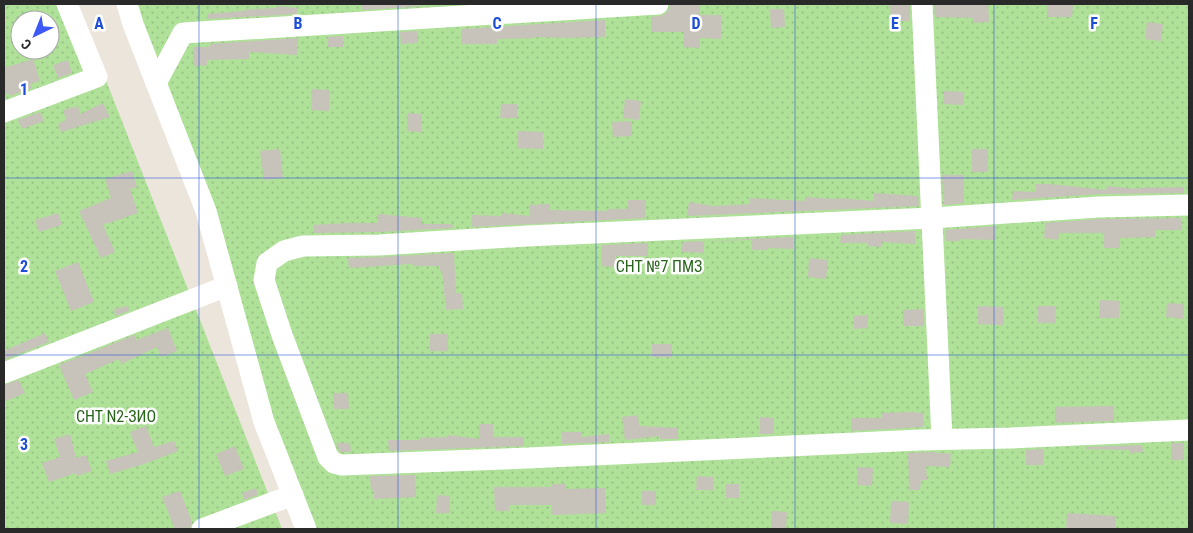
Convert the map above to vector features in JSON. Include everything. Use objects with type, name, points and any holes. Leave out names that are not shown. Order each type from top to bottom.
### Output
[{"type":"street","points":[[4,112],[97,77],[67,4]]},
{"type":"street","points":[[127,4],[133,24],[206,211],[264,422],[306,529]]},
{"type":"street","points":[[156,83],[183,34],[658,4]]},
{"type":"street","points":[[922,4],[942,439]]},
{"type":"street","points":[[1189,205],[527,236],[379,245],[303,246],[284,251],[267,263],[264,280],[282,335],[328,458],[334,463],[342,465],[1189,430]]},
{"type":"street","points":[[4,374],[227,286]]},
{"type":"street","points":[[202,529],[293,495]]},
{"type":"green space","name":"СНТ N2-ЗИО","points":[[4,4],[76,4],[282,529],[4,529]]},
{"type":"green space","name":"СНТ №7 ПМЗ","points":[[128,4],[1189,4],[1189,529],[309,529]]},
{"type":"building","points":[[362,4],[405,4],[428,6],[362,10]]},
{"type":"building","points":[[670,4],[700,4],[700,15],[722,15],[721,39],[700,38],[700,48],[683,47],[684,32],[651,32],[651,17],[665,14]]},
{"type":"building","points":[[890,4],[910,4],[910,21],[891,21]]},
{"type":"building","points":[[934,4],[988,4],[989,22],[973,23],[973,18],[935,17]]},
{"type":"building","points":[[1047,4],[1073,4],[1072,17],[1047,17]]},
{"type":"building","points":[[278,6],[297,8],[297,14],[207,19],[207,14],[277,8]]},
{"type":"building","points":[[770,9],[784,9],[785,27],[771,28]]},
{"type":"building","points":[[605,20],[605,37],[534,37],[497,39],[497,44],[461,44],[462,29]]},
{"type":"building","points":[[1147,22],[1163,24],[1161,41],[1145,39]]},
{"type":"building","points":[[417,31],[418,43],[401,44],[400,32]]},
{"type":"building","points":[[343,36],[343,47],[328,47],[328,37]]},
{"type":"building","points":[[298,38],[297,55],[249,52],[249,59],[207,60],[207,65],[193,66],[193,47],[210,47],[210,44]]},
{"type":"building","points":[[33,60],[40,81],[30,84],[32,88],[10,96],[9,93],[4,95],[4,68]]},
{"type":"building","points":[[68,60],[72,73],[58,78],[53,65]]},
{"type":"building","points":[[312,89],[330,90],[329,111],[311,110]]},
{"type":"building","points":[[944,91],[964,92],[963,105],[943,104]]},
{"type":"building","points":[[625,99],[641,101],[639,120],[623,118]]},
{"type":"building","points":[[103,103],[110,117],[61,132],[58,124],[66,120],[63,110],[78,106],[80,114]]},
{"type":"building","points":[[501,104],[517,104],[517,118],[500,118]]},
{"type":"building","points":[[40,112],[44,121],[22,129],[18,120]]},
{"type":"building","points":[[408,113],[422,114],[421,132],[407,131]]},
{"type":"building","points":[[632,121],[632,136],[613,137],[612,122]]},
{"type":"building","points":[[518,131],[543,132],[543,149],[517,148]]},
{"type":"building","points":[[280,149],[283,178],[264,180],[260,151]]},
{"type":"building","points":[[972,149],[988,149],[988,172],[972,172]]},
{"type":"building","points":[[132,171],[137,187],[130,189],[138,213],[103,225],[115,252],[101,258],[79,211],[111,198],[105,179]]},
{"type":"building","points":[[942,175],[964,175],[964,203],[944,205]]},
{"type":"building","points":[[1036,184],[1106,190],[1107,186],[1137,189],[1184,187],[1184,193],[1099,194],[1012,200],[1013,191],[1036,192]]},
{"type":"building","points":[[874,193],[918,196],[919,206],[687,216],[689,202],[713,206],[750,204],[750,198],[805,201],[805,197],[874,201]]},
{"type":"building","points":[[628,200],[646,200],[645,218],[472,227],[472,215],[502,216],[502,213],[530,216],[529,205],[550,204],[550,210],[608,211],[608,209],[628,209]]},
{"type":"building","points":[[58,213],[62,225],[39,232],[35,220]]},
{"type":"building","points":[[378,214],[422,218],[422,224],[452,224],[453,228],[314,233],[313,225],[378,223]]},
{"type":"building","points":[[1181,218],[1182,230],[1155,230],[1155,237],[1120,238],[1120,248],[1104,248],[1104,233],[1059,233],[1058,240],[1044,238],[1045,223],[1100,219]]},
{"type":"building","points":[[996,226],[996,240],[960,239],[960,241],[946,241],[945,230]]},
{"type":"building","points":[[915,231],[915,244],[881,242],[881,247],[868,246],[868,243],[840,243],[841,235]]},
{"type":"building","points":[[793,237],[793,249],[768,248],[768,250],[752,250],[752,240],[706,241]]},
{"type":"building","points":[[704,241],[704,253],[681,252],[683,242]]},
{"type":"building","points":[[648,243],[648,256],[615,256],[615,267],[601,266],[602,245]]},
{"type":"building","points":[[454,253],[456,293],[462,293],[463,309],[446,310],[440,266],[413,266],[413,264],[349,268],[348,258],[380,257]]},
{"type":"building","points":[[809,258],[828,260],[826,279],[808,277]]},
{"type":"building","points":[[78,262],[94,302],[71,311],[55,271]]},
{"type":"building","points":[[1100,300],[1120,301],[1119,318],[1099,318]]},
{"type":"building","points":[[1167,303],[1184,304],[1183,319],[1166,317]]},
{"type":"building","points":[[128,306],[129,311],[115,316],[114,309]]},
{"type":"building","points":[[978,306],[1004,307],[1003,325],[978,324]]},
{"type":"building","points":[[1038,306],[1055,306],[1056,323],[1038,323]]},
{"type":"building","points":[[924,309],[924,326],[903,326],[903,310]]},
{"type":"building","points":[[868,315],[868,328],[854,329],[853,316]]},
{"type":"building","points":[[168,328],[177,351],[161,357],[157,347],[121,364],[119,359],[85,374],[93,392],[74,400],[59,365],[135,335],[136,340]]},
{"type":"building","points":[[45,333],[49,342],[4,360],[4,345],[6,350]]},
{"type":"building","points":[[430,334],[448,334],[448,351],[430,351]]},
{"type":"building","points":[[652,344],[672,344],[672,357],[652,357]]},
{"type":"building","points":[[19,380],[25,393],[4,402],[4,385]]},
{"type":"building","points":[[333,393],[348,393],[349,409],[334,409]]},
{"type":"building","points":[[1114,406],[1114,421],[1055,423],[1055,407]]},
{"type":"building","points":[[882,413],[923,413],[923,427],[851,431],[851,418],[882,418]]},
{"type":"building","points":[[638,415],[639,426],[678,428],[678,439],[660,439],[660,436],[625,440],[622,417]]},
{"type":"building","points":[[760,417],[774,418],[774,434],[760,434]]},
{"type":"building","points":[[479,424],[493,424],[493,437],[524,437],[523,446],[389,451],[388,440],[420,440],[420,438],[447,437],[448,435],[479,439]]},
{"type":"building","points":[[146,426],[154,447],[174,441],[178,451],[110,474],[106,461],[138,452],[130,432]]},
{"type":"building","points":[[562,432],[582,432],[582,437],[609,434],[609,442],[562,444]]},
{"type":"building","points":[[70,434],[76,458],[86,455],[92,471],[77,476],[76,473],[49,482],[42,463],[60,457],[54,439]]},
{"type":"building","points":[[336,443],[350,443],[351,452],[340,452]]},
{"type":"building","points":[[1171,443],[1184,443],[1184,460],[1171,460]]},
{"type":"building","points":[[1142,445],[1143,452],[1129,453],[1129,450],[1086,449],[1086,447]]},
{"type":"building","points":[[235,446],[244,469],[225,476],[216,454]]},
{"type":"building","points":[[1044,449],[1043,465],[1026,465],[1026,450]]},
{"type":"building","points":[[908,453],[951,454],[950,467],[926,466],[927,480],[921,480],[920,490],[909,490]]},
{"type":"building","points":[[858,467],[873,468],[872,486],[857,485]]},
{"type":"building","points":[[415,475],[416,497],[374,499],[374,490],[371,490],[370,476]]},
{"type":"building","points":[[697,476],[713,477],[713,490],[696,490]]},
{"type":"building","points":[[552,484],[566,484],[566,489],[605,488],[606,513],[552,515],[552,505],[509,505],[509,511],[495,511],[494,487],[552,487]]},
{"type":"building","points":[[726,484],[739,484],[739,498],[726,498]]},
{"type":"building","points":[[256,488],[258,495],[244,500],[242,493]]},
{"type":"building","points":[[180,491],[192,522],[190,529],[175,529],[162,497]]},
{"type":"building","points":[[642,491],[656,491],[656,505],[642,505]]},
{"type":"building","points":[[437,495],[450,496],[450,513],[436,513]]},
{"type":"building","points":[[891,501],[909,502],[908,524],[890,523]]},
{"type":"building","points":[[772,511],[787,512],[786,529],[771,528]]},
{"type":"building","points":[[1067,513],[1116,516],[1115,529],[1066,529]]}]
